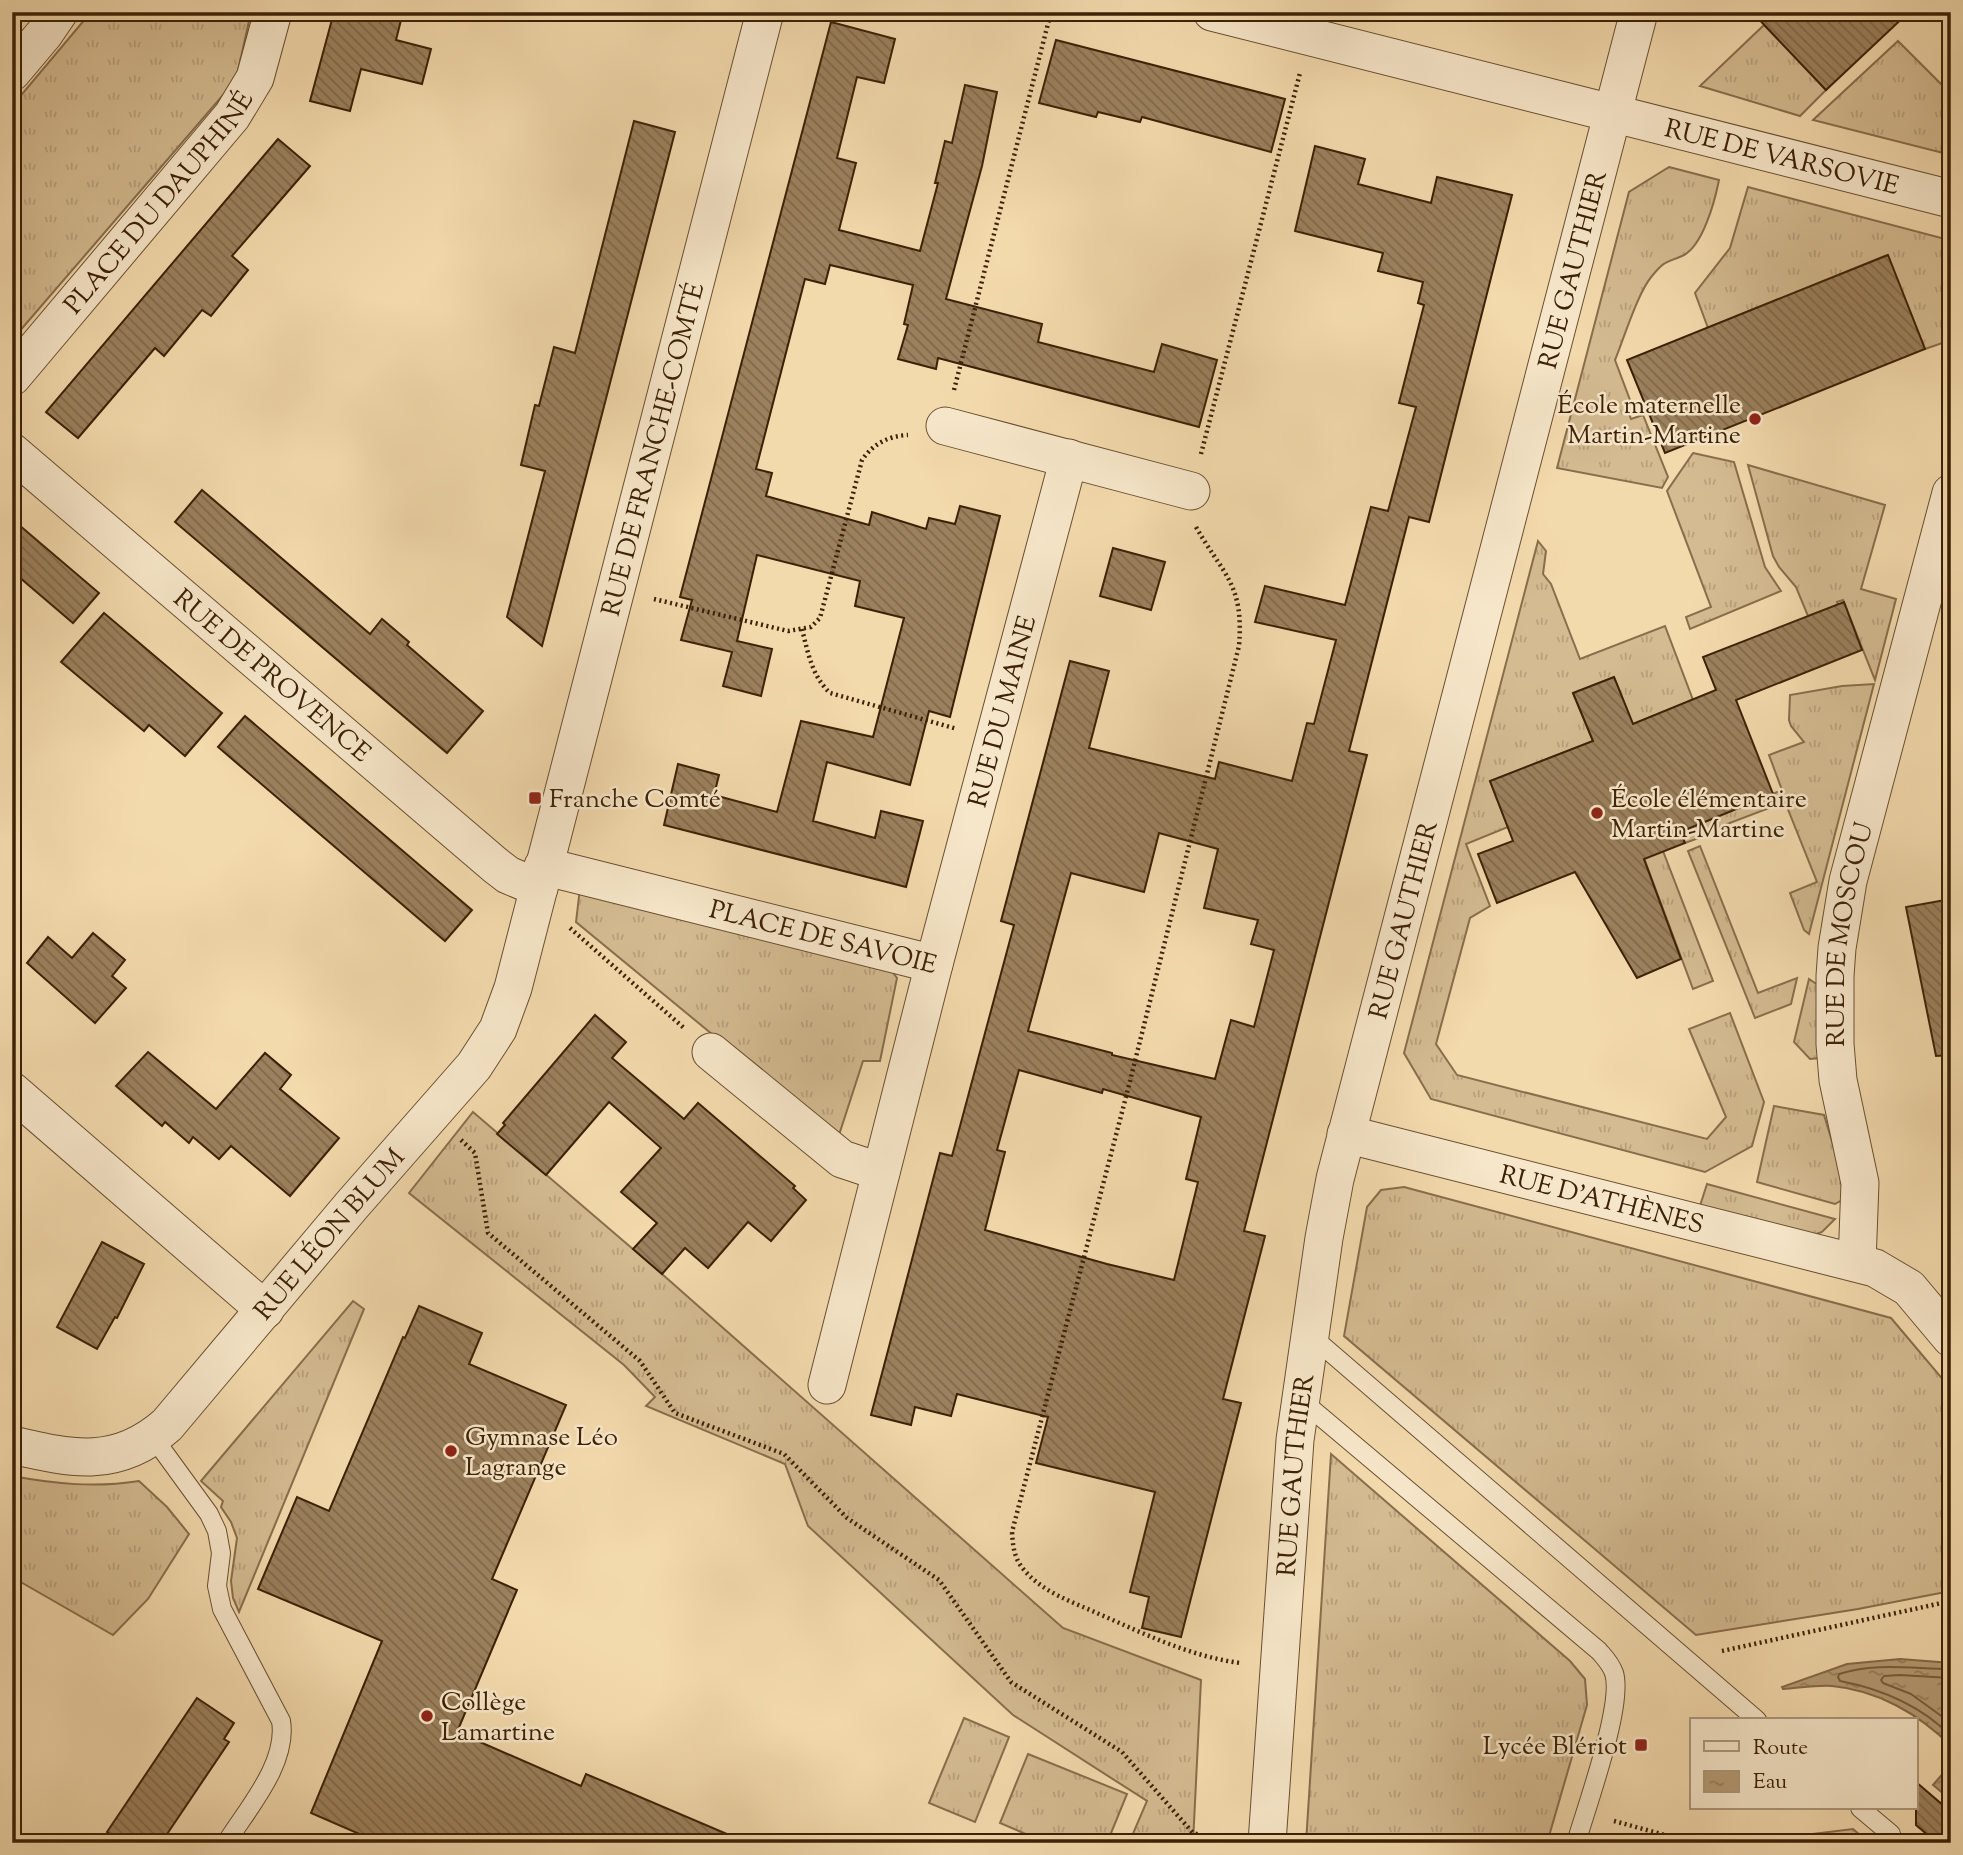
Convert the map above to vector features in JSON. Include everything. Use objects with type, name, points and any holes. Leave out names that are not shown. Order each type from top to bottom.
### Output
[{"type":"street","points":[[12,72],[59,12]]},
{"type":"street","name":"PLACE DU DAUPHINÉ","points":[[12,376],[232,116],[255,78],[273,12]]},
{"type":"street","name":"RUE DE FRANCHE-COMTÉ","points":[[539,884],[765,12]]},
{"type":"street","name":"RUE DE VARSOVIE","points":[[1212,12],[1951,199]]},
{"type":"street","name":"RUE GAUTHIER","points":[[1267,1843],[1295,1440],[1324,1238],[1346,1134],[1639,12]]},
{"type":"street","points":[[945,426],[1191,491]]},
{"type":"street","name":"RUE DE PROVENCE","points":[[12,452],[495,865],[508,875],[539,884]]},
{"type":"street","name":"RUE DU MAINE","points":[[934,964],[1069,458]]},
{"type":"street","name":"RUE DE MOSCOU","points":[[1857,1263],[1860,1182],[1838,1080],[1835,1044],[1835,976],[1838,948],[1848,881],[1951,493]]},
{"type":"street","name":"PLACE DE SAVOIE","points":[[539,884],[934,964],[827,1385]]},
{"type":"street","name":"RUE LÉON BLUM","points":[[12,1445],[59,1455],[104,1456],[138,1446],[167,1424],[474,1066],[498,1029],[513,988],[539,884]]},
{"type":"street","points":[[711,1052],[842,1159],[881,1172]]},
{"type":"street","points":[[12,1091],[265,1310]]},
{"type":"street","name":"RUE D'ATHÈNES","points":[[1346,1134],[1857,1263]]},
{"type":"street","points":[[1857,1263],[1875,1268],[1909,1288],[1951,1338]]},
{"type":"lane","points":[[1310,1334],[1755,1718]]},
{"type":"lane","points":[[1301,1400],[1609,1662],[1614,1674],[1615,1703],[1576,1843]]},
{"type":"lane","points":[[153,1437],[214,1524],[221,1553],[217,1586],[222,1609],[281,1721],[284,1735],[278,1761],[226,1843]]},
{"type":"lane","points":[[1862,1810],[1891,1834]]},
{"type":"path","points":[[615,590],[781,630],[811,627],[820,618],[862,460],[871,447],[885,440],[933,432],[945,426],[1051,12]]},
{"type":"path","points":[[1279,1668],[1217,1660],[1178,1649],[1051,1592],[1024,1571],[1013,1553],[1012,1532],[1128,1093],[1239,646],[1240,613],[1232,584],[1196,528],[1189,506],[1310,37]]},
{"type":"path","points":[[802,629],[818,680],[830,693],[994,739]]},
{"type":"path","points":[[539,884],[711,1052]]},
{"type":"path","points":[[433,1113],[475,1153],[488,1233],[640,1361],[676,1413],[784,1454],[847,1518],[939,1580],[1011,1682],[1122,1752],[1193,1833],[1229,1843]]},
{"type":"path","points":[[1694,1667],[1713,1654],[1800,1632],[1951,1601]]},
{"type":"path","points":[[1585,1814],[1694,1843]]},
{"type":"green space","points":[[91,12],[251,12],[236,80],[12,340],[12,106]]},
{"type":"green space","points":[[1764,25],[1826,90],[1800,116],[1700,86]]},
{"type":"green space","points":[[1898,41],[1951,94],[1951,155],[1813,120]]},
{"type":"green space","points":[[1669,167],[1719,180],[1714,199],[1707,222],[1696,243],[1682,256],[1663,264],[1647,283],[1615,360],[1630,400],[1627,408],[1631,419],[1643,415],[1668,477],[1662,488],[1557,468],[1629,192]]},
{"type":"green space","points":[[1748,187],[1949,240],[1951,340],[1925,349],[1887,255],[1708,328],[1695,293],[1730,248]]},
{"type":"green space","points":[[1693,453],[1734,462],[1765,567],[1781,591],[1690,629],[1686,617],[1711,607],[1667,491]]},
{"type":"green space","points":[[1748,465],[1885,505],[1861,589],[1896,599],[1875,680],[1843,600],[1837,602],[1838,605],[1808,616],[1796,587],[1779,567],[1773,556]]},
{"type":"green space","points":[[1538,541],[1546,551],[1543,574],[1551,584],[1580,659],[1665,626],[1693,700],[1633,724],[1614,677],[1573,693],[1593,741],[1490,781],[1508,827],[1466,844],[1490,906],[1470,918],[1436,1044],[1457,1075],[1707,1139],[1726,1117],[1689,1029],[1730,1013],[1764,1102],[1752,1146],[1705,1172],[1431,1099],[1404,1053]]},
{"type":"green space","points":[[1874,684],[1809,934],[1804,930],[1790,893],[1817,882],[1785,802],[1698,835],[1699,838],[1685,843],[1680,832],[1782,790],[1769,755],[1804,742],[1789,720],[1790,695],[1842,686]]},
{"type":"green space","points":[[1700,846],[1758,993],[1797,978],[1791,1004],[1755,1018],[1688,851]]},
{"type":"green space","points":[[1663,851],[1713,981],[1693,989],[1644,858]]},
{"type":"green space","points":[[580,888],[887,965],[897,978],[880,1061],[863,1061],[838,1138],[576,922]]},
{"type":"green space","points":[[1809,979],[1818,985],[1820,1058],[1810,1059],[1794,1042]]},
{"type":"green space","points":[[1774,1106],[1824,1115],[1838,1161],[1844,1199],[1835,1204],[1757,1182]]},
{"type":"green space","points":[[473,1112],[662,1274],[1063,1628],[1201,1680],[1193,1843],[1129,1843],[1147,1801],[1013,1715],[808,1526],[785,1464],[646,1406],[655,1397],[624,1365],[409,1193]]},
{"type":"green space","points":[[1707,1184],[1835,1219],[1822,1232],[1811,1236],[1699,1209]]},
{"type":"green space","points":[[1404,1187],[1891,1318],[1951,1389],[1951,1591],[1696,1635],[1344,1336],[1367,1207],[1381,1190]]},
{"type":"green space","points":[[353,1301],[364,1309],[239,1612],[233,1598],[231,1581],[237,1538],[221,1507],[223,1501],[201,1481]]},
{"type":"green space","points":[[1331,1454],[1570,1661],[1585,1679],[1587,1705],[1547,1843],[1306,1843]]},
{"type":"green space","points":[[12,1476],[76,1484],[139,1481],[167,1507],[189,1534],[148,1599],[113,1635],[12,1577]]},
{"type":"green space","points":[[964,1718],[1009,1737],[975,1822],[929,1803]]},
{"type":"green space","points":[[1028,1754],[1127,1794],[1107,1843],[1047,1843],[1000,1823]]},
{"type":"green space","points":[[1853,1829],[1869,1843],[1768,1843],[1796,1836]]},
{"type":"water","points":[[1900,1659],[1951,1663],[1951,1746],[1918,1718],[1881,1698],[1849,1688],[1832,1686],[1782,1687],[1847,1664]]},
{"type":"water","points":[[1951,1764],[1951,1800],[1933,1785]]},
{"type":"building","points":[[334,12],[403,12],[396,40],[431,49],[422,84],[361,69],[350,111],[310,101]]},
{"type":"building","points":[[1752,12],[1909,12],[1826,90]]},
{"type":"building","points":[[831,22],[895,39],[884,83],[857,77],[837,158],[856,163],[839,230],[920,251],[938,183],[935,183],[945,141],[952,143],[965,85],[997,92],[982,166],[946,299],[1042,324],[1038,342],[1154,372],[1162,344],[1217,360],[1199,427],[938,358],[936,369],[898,359],[908,325],[904,324],[913,285],[830,265],[825,284],[805,279],[756,469],[772,473],[766,496],[869,525],[872,512],[926,529],[929,518],[955,524],[960,506],[1000,516],[950,717],[929,711],[910,785],[827,762],[813,821],[875,838],[881,811],[923,821],[906,887],[664,825],[678,764],[719,775],[714,795],[777,812],[801,721],[873,737],[904,618],[855,606],[860,581],[757,555],[737,641],[772,649],[761,696],[723,686],[732,652],[681,640],[692,600],[680,597]]},
{"type":"building","points":[[1056,40],[1285,99],[1271,152],[1142,117],[1140,122],[1098,112],[1096,117],[1039,103]]},
{"type":"building","points":[[634,121],[675,132],[542,646],[507,617],[545,471],[521,465],[535,405],[539,406],[554,347],[575,353]]},
{"type":"building","points":[[278,139],[310,166],[232,256],[248,270],[211,316],[202,310],[164,356],[155,348],[78,438],[46,412]]},
{"type":"building","points":[[1315,146],[1365,159],[1358,184],[1431,203],[1437,177],[1512,195],[1429,522],[1409,517],[1349,751],[1367,755],[1244,1231],[1265,1236],[1223,1399],[1241,1403],[1181,1637],[1142,1628],[1149,1597],[1130,1592],[1155,1492],[1036,1463],[1048,1417],[957,1394],[951,1416],[915,1407],[911,1425],[871,1415],[940,1153],[952,1156],[1014,925],[1001,921],[1070,661],[1109,671],[1089,748],[1215,779],[1219,762],[1292,781],[1307,723],[1314,724],[1336,640],[1255,622],[1265,586],[1345,605],[1371,507],[1388,511],[1416,407],[1399,403],[1424,305],[1418,303],[1423,282],[1378,271],[1383,253],[1295,231]],"holes":[[[1159,833],[1218,849],[1204,908],[1258,920],[1251,944],[1274,950],[1254,1027],[1231,1020],[1215,1079],[1112,1055],[1028,1031],[1071,873],[1144,892]],[[1019,1070],[1102,1093],[1103,1089],[1201,1117],[1186,1179],[1198,1182],[1174,1280],[985,1230],[1005,1152],[997,1150]]]},
{"type":"building","points":[[1888,255],[1925,349],[1665,453],[1627,360]]},
{"type":"building","points":[[202,490],[370,634],[382,619],[409,642],[407,645],[483,711],[447,753],[175,522]]},
{"type":"building","points":[[12,519],[99,593],[73,623],[12,571]]},
{"type":"building","points":[[1113,548],[1165,562],[1151,610],[1100,596]]},
{"type":"building","points":[[1844,602],[1862,650],[1736,700],[1773,794],[1680,832],[1685,843],[1644,859],[1681,959],[1637,978],[1575,872],[1497,903],[1478,854],[1513,841],[1490,781],[1593,741],[1573,693],[1614,677],[1633,724],[1716,690],[1703,657]]},
{"type":"building","points":[[104,613],[222,713],[185,756],[149,725],[144,731],[61,662]]},
{"type":"building","points":[[245,716],[472,910],[445,941],[218,747]]},
{"type":"building","points":[[1951,899],[1951,1055],[1936,1056],[1906,907]]},
{"type":"building","points":[[93,933],[125,960],[112,976],[126,988],[95,1023],[27,963],[48,937],[72,958]]},
{"type":"building","points":[[595,1015],[626,1042],[612,1058],[684,1119],[698,1103],[795,1186],[793,1188],[806,1200],[771,1241],[748,1222],[708,1268],[685,1248],[662,1274],[633,1249],[657,1223],[621,1192],[661,1148],[609,1102],[546,1175],[497,1134],[505,1125],[503,1123]]},
{"type":"building","points":[[148,1052],[216,1109],[265,1053],[291,1075],[280,1089],[339,1138],[290,1196],[231,1146],[219,1159],[193,1137],[189,1143],[165,1122],[162,1126],[116,1086]]},
{"type":"building","points":[[102,1242],[144,1264],[117,1318],[115,1317],[97,1349],[57,1327]]},
{"type":"building","name":"Gymnase Léo Lagrange","points":[[419,1306],[482,1333],[469,1364],[566,1405],[492,1579],[517,1590],[457,1732],[581,1786],[586,1774],[748,1843],[380,1843],[311,1813],[382,1641],[258,1589],[297,1497],[329,1511],[403,1337],[405,1338]]},
{"type":"building","points":[[197,1698],[234,1723],[224,1739],[229,1742],[161,1843],[123,1843],[107,1832]]},
{"type":"building","points":[[1918,1784],[1951,1812],[1951,1843],[1937,1843],[1916,1825]]},
{"type":"place","name":"École maternelle Martin-Martine","points":[[1755,419]]},
{"type":"place","name":"Franche Comté","points":[[535,798]]},
{"type":"place","name":"École élémentaire Martin-Martine","points":[[1597,813]]},
{"type":"place","name":"Gymnase Léo Lagrange","points":[[451,1451]]},
{"type":"place","name":"Collège Lamartine","points":[[427,1716]]},
{"type":"place","name":"Lycée Blériot","points":[[1641,1745]]}]
